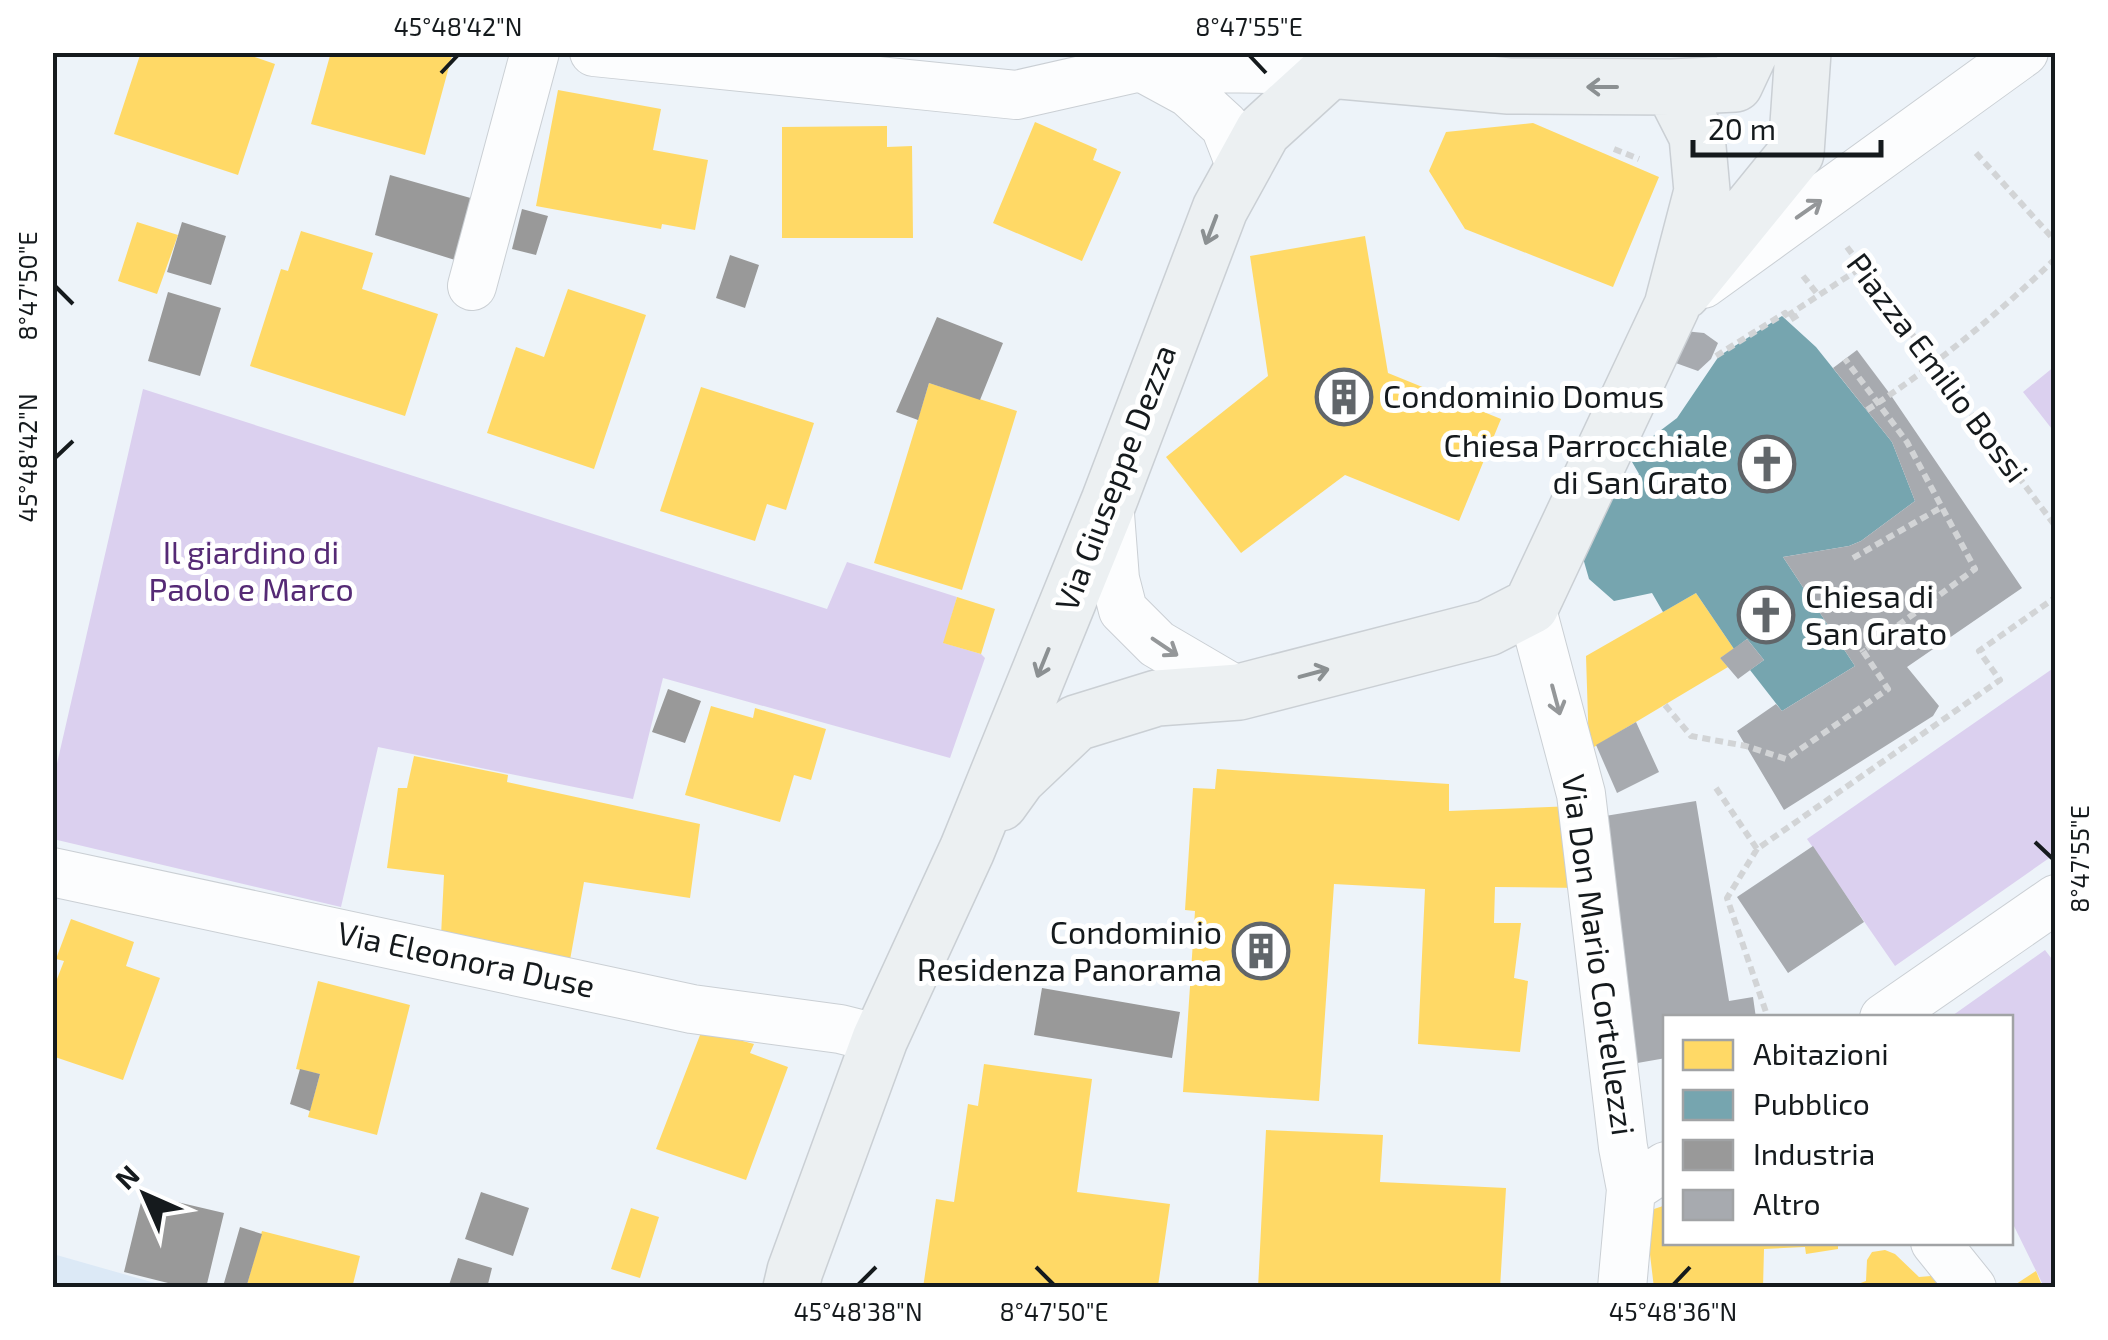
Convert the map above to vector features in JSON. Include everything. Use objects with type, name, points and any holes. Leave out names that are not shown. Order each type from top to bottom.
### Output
[{"type":"street","points":[[472,286],[535,52]]},
{"type":"street","points":[[594,52],[1016,95],[1139,60],[1330,70],[1509,86],[1672,87],[1742,68]]},
{"type":"street","points":[[1672,306],[1796,153],[1803,52]]},
{"type":"street","points":[[1672,306],[1843,204],[2024,52]]},
{"type":"street","points":[[1139,60],[1190,94],[1226,126],[1242,170]]},
{"type":"street","name":"Via Giuseppe Dezza","points":[[791,1288],[880,1039],[967,850],[1110,500],[1220,208],[1263,131],[1330,70]]},
{"type":"street","points":[[967,850],[1018,778],[1076,723],[1156,698],[1239,692],[1488,628],[1530,606],[1672,306],[1702,191],[1697,136],[1672,87]]},
{"type":"street","points":[[1110,500],[1115,579],[1123,610],[1157,644],[1239,692]]},
{"type":"street","name":"Via Don Mario Cortellezzi","points":[[1530,606],[1582,794],[1623,1147],[1648,1177],[1622,1288]]},
{"type":"street","name":"Via Eleonora Duse","points":[[52,872],[692,1008],[840,1028],[880,1039]]},
{"type":"street","points":[[1888,1015],[2056,899]]},
{"type":"street","points":[[1937,1245],[1972,1288]]},
{"type":"path","points":[[1614,148],[1701,183]]},
{"type":"path","points":[[1972,149],[2056,242]]},
{"type":"path","name":"Piazza Emilio Bossi","points":[[1843,204],[1834,230],[2056,527]]},
{"type":"path","points":[[1867,410],[1934,364],[2056,258]]},
{"type":"path","points":[[1717,359],[1722,352],[1785,314],[1790,320],[1798,314],[1790,314],[1862,267]]},
{"type":"path","points":[[1845,358],[1907,442],[1975,569],[1863,651]]},
{"type":"path","points":[[1853,558],[1942,507]]},
{"type":"path","points":[[1767,1015],[1727,898],[1757,849],[2000,680],[1979,652],[2056,597]]},
{"type":"path","points":[[1665,705],[1691,736],[1746,746],[1786,759],[1888,689],[1847,628]]},
{"type":"path","points":[[1716,788],[1757,849]]},
{"type":"shaded area","points":[[53,1254],[169,1287],[53,1287]]},
{"type":"green space","points":[[2055,366],[2055,433],[2023,392]]},
{"type":"green space","name":"Il giardino di Paolo e Marco","points":[[143,389],[827,609],[847,562],[957,597],[944,643],[985,658],[950,758],[663,678],[633,799],[378,747],[341,907],[53,839],[53,781]]},
{"type":"green space","points":[[2055,667],[2055,854],[1895,966],[1807,839]]},
{"type":"green space","points":[[2045,950],[2055,963],[2055,1287],[2044,1287],[2013,1224],[2013,1015],[1953,1015]]},
{"type":"building: Abitazioni","points":[[141,52],[240,52],[275,64],[238,175],[114,134]]},
{"type":"building: Abitazioni","points":[[331,52],[453,52],[425,155],[311,124]]},
{"type":"building: Abitazioni","points":[[558,90],[661,109],[653,150],[708,160],[695,230],[662,224],[661,229],[536,206]]},
{"type":"building: Abitazioni","points":[[1035,122],[1097,149],[1093,160],[1121,172],[1082,261],[993,223]]},
{"type":"building: Abitazioni","points":[[1533,123],[1659,177],[1613,287],[1465,229],[1429,171],[1446,132]]},
{"type":"building: Abitazioni","points":[[887,126],[887,147],[912,146],[913,238],[782,238],[782,127]]},
{"type":"building: Abitazioni","points":[[137,222],[178,235],[157,294],[118,281]]},
{"type":"building: Abitazioni","points":[[301,231],[373,253],[362,289],[438,314],[405,416],[250,366],[281,269],[288,271]]},
{"type":"building: Abitazioni","name":"Condominio Domus","points":[[1365,236],[1388,373],[1501,419],[1459,521],[1345,475],[1241,553],[1166,457],[1268,376],[1250,256]]},
{"type":"building: Abitazioni","points":[[568,289],[646,315],[594,469],[487,433],[516,347],[544,357]]},
{"type":"building: Abitazioni","points":[[929,383],[1017,411],[962,590],[874,563]]},
{"type":"building: Abitazioni","points":[[701,387],[814,423],[786,510],[767,504],[755,541],[660,511]]},
{"type":"building: Abitazioni","points":[[1696,593],[1734,649],[1720,658],[1728,667],[1589,750],[1586,656]]},
{"type":"building: Abitazioni","points":[[957,597],[995,609],[981,654],[943,643]]},
{"type":"building: Abitazioni","points":[[711,706],[753,718],[755,708],[826,729],[811,780],[794,775],[780,822],[685,795]]},
{"type":"building: Abitazioni","points":[[414,756],[508,775],[507,782],[700,824],[690,898],[584,882],[570,960],[441,936],[444,875],[387,868],[398,788],[407,788]]},
{"type":"building: Abitazioni","name":"Condominio Residenza Panorama","points":[[1217,769],[1449,784],[1449,811],[1574,806],[1584,888],[1495,887],[1494,923],[1521,923],[1514,978],[1528,981],[1520,1052],[1418,1044],[1425,889],[1334,884],[1319,1101],[1183,1092],[1195,911],[1185,910],[1193,788],[1215,789]]},
{"type":"building: Abitazioni","points":[[71,919],[134,942],[126,966],[160,978],[123,1080],[52,1056],[52,992],[64,961],[56,959]]},
{"type":"building: Abitazioni","points":[[318,981],[410,1005],[377,1135],[308,1117],[320,1074],[296,1069]]},
{"type":"building: Abitazioni","points":[[702,1030],[754,1044],[750,1053],[788,1067],[746,1180],[656,1149]]},
{"type":"building: Abitazioni","points":[[984,1064],[1092,1079],[1077,1192],[1170,1204],[1158,1286],[1134,1283],[1133,1288],[923,1288],[936,1199],[954,1202],[968,1104],[978,1106]]},
{"type":"building: Abitazioni","points":[[1266,1130],[1383,1135],[1380,1182],[1506,1188],[1500,1288],[1258,1288]]},
{"type":"building: Abitazioni","points":[[1663,1206],[1663,1245],[1838,1245],[1838,1249],[1806,1254],[1805,1247],[1764,1249],[1763,1288],[1654,1288],[1645,1212]]},
{"type":"building: Abitazioni","points":[[631,1208],[659,1217],[640,1278],[611,1269]]},
{"type":"building: Abitazioni","points":[[262,1231],[360,1256],[352,1288],[246,1288]]},
{"type":"building: Abitazioni","points":[[1885,1250],[1895,1254],[1919,1277],[1931,1276],[1940,1288],[1847,1288],[1866,1281],[1867,1260],[1872,1252]]},
{"type":"building: Abitazioni","points":[[2036,1271],[2043,1288],[2010,1288]]},
{"type":"building: Pubblico","name":"Chiesa Parrocchiale di San Grato","points":[[1782,316],[1816,347],[1892,442],[1915,501],[1861,541],[1783,557],[1855,666],[1782,711],[1750,670],[1764,660],[1747,639],[1734,649],[1696,593],[1663,612],[1652,593],[1614,601],[1589,579],[1581,551],[1595,506],[1639,474],[1628,455],[1677,418],[1719,356]]},
{"type":"building: Industria","points":[[390,175],[474,199],[455,260],[375,235]]},
{"type":"building: Industria","points":[[522,209],[548,216],[536,255],[512,249]]},
{"type":"building: Industria","points":[[182,222],[226,236],[211,285],[167,272]]},
{"type":"building: Industria","points":[[730,255],[759,265],[745,308],[716,298]]},
{"type":"building: Industria","points":[[168,292],[221,308],[200,376],[148,361]]},
{"type":"building: Industria","points":[[937,317],[1003,343],[980,400],[929,383],[918,420],[896,412]]},
{"type":"building: Industria","points":[[668,689],[701,701],[685,743],[652,732]]},
{"type":"building: Industria","points":[[1042,988],[1180,1012],[1172,1058],[1034,1035]]},
{"type":"building: Industria","points":[[300,1069],[320,1074],[310,1111],[290,1104]]},
{"type":"building: Industria","points":[[481,1192],[529,1208],[513,1256],[465,1239]]},
{"type":"building: Industria","points":[[143,1194],[224,1213],[206,1288],[188,1288],[124,1272]]},
{"type":"building: Industria","points":[[240,1227],[262,1234],[246,1288],[224,1283]]},
{"type":"building: Industria","points":[[458,1258],[492,1268],[487,1288],[449,1285]]},
{"type":"building: Altro","points":[[1684,331],[1704,333],[1718,343],[1711,359],[1698,371],[1673,362]]},
{"type":"building: Altro","points":[[1857,350],[2022,588],[1907,667],[1939,706],[1933,716],[1784,810],[1737,731],[1776,704],[1782,711],[1855,666],[1783,557],[1861,541],[1915,501],[1892,442],[1833,368]]},
{"type":"building: Altro","points":[[1747,639],[1764,660],[1738,679],[1720,658]]},
{"type":"building: Altro","points":[[1636,722],[1659,772],[1617,793],[1596,745]]},
{"type":"building: Altro","points":[[1696,801],[1729,1001],[1753,997],[1756,1015],[1663,1015],[1663,1059],[1626,1065],[1593,818]]},
{"type":"building: Altro","points":[[1813,846],[1864,922],[1788,973],[1737,897]]},
{"type":"place","name":"Condominio Domus","points":[[1344,397]]},
{"type":"place","name":"Chiesa Parrocchiale di San Grato","points":[[1767,464]]},
{"type":"place","name":"Chiesa di San Grato","points":[[1766,615]]},
{"type":"place","name":"Condominio Residenza Panorama","points":[[1261,951]]}]
